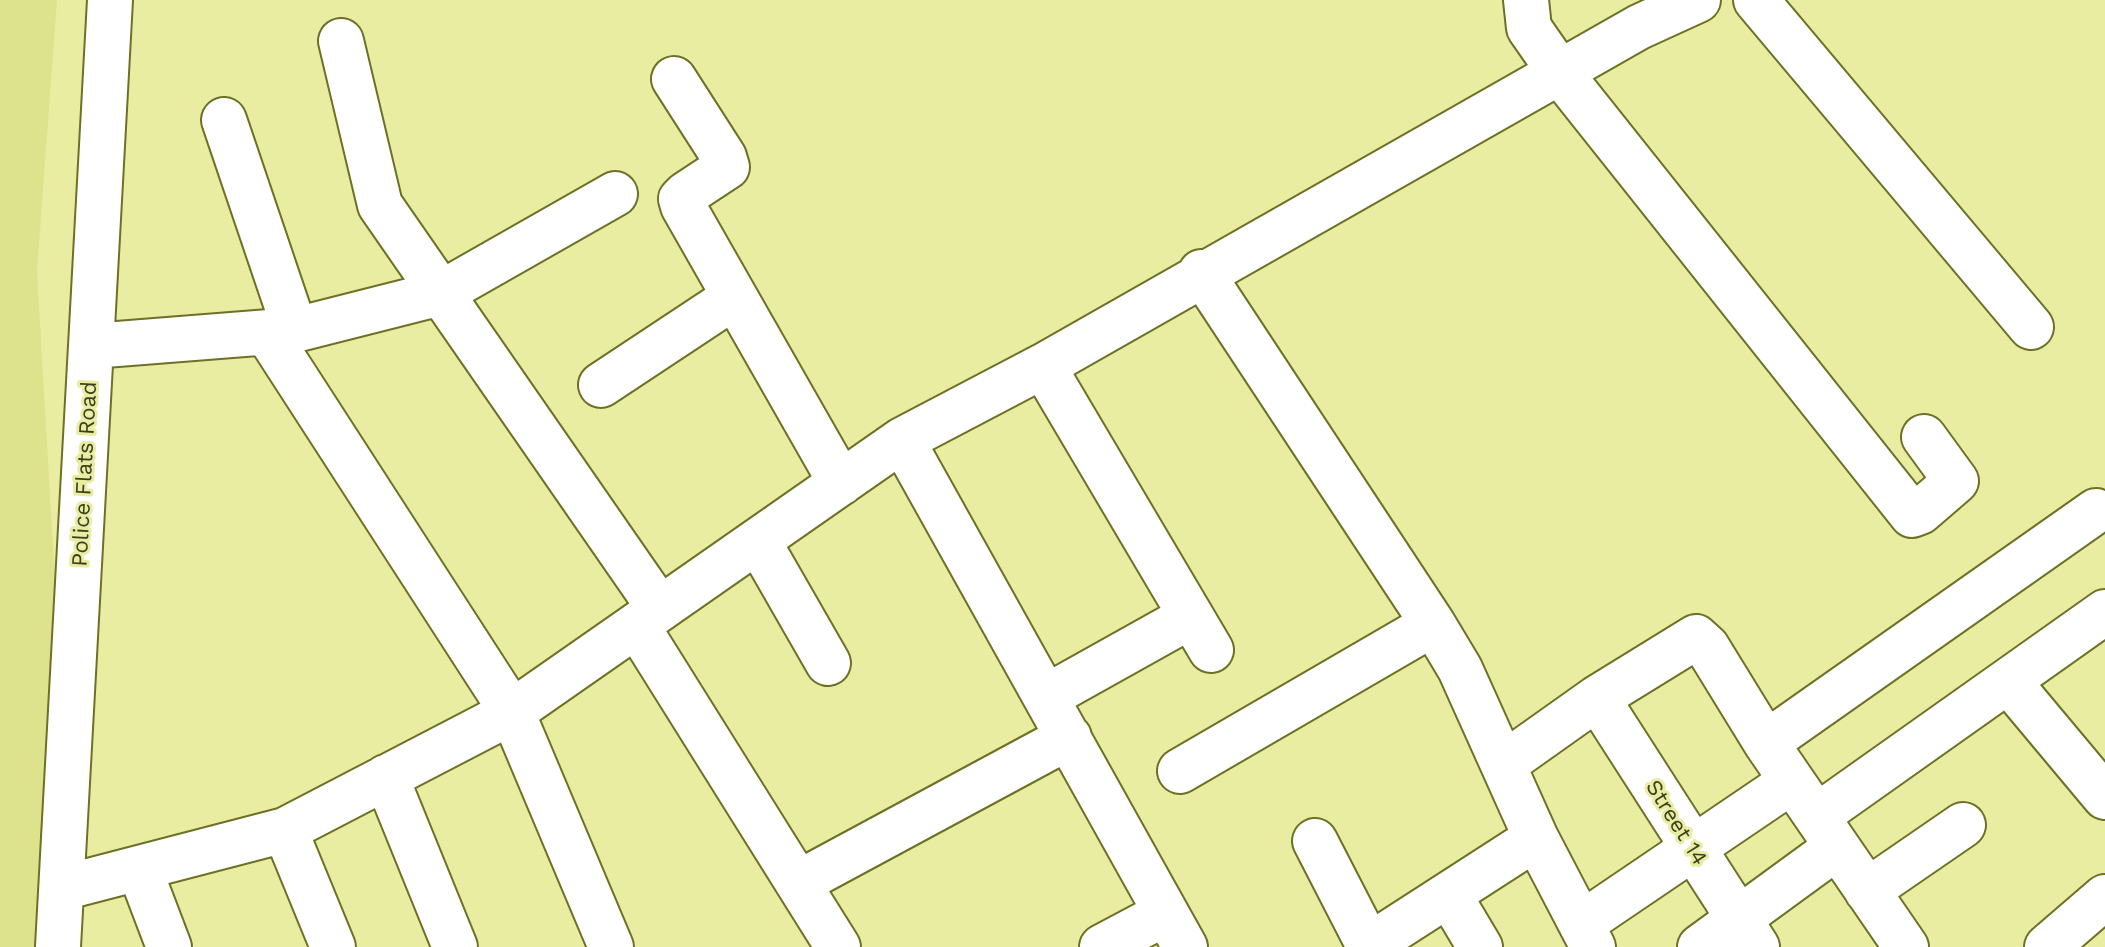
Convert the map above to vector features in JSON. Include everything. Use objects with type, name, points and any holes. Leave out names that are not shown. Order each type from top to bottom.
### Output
[{"type":"street","name":"Police Flats Road","points":[[58,947],[110,0]]},
{"type":"street","points":[[1526,0],[1529,28],[1561,74],[1912,515],[1920,512],[1956,481],[1924,437]]},
{"type":"street","points":[[62,888],[285,830],[512,712],[902,440],[1043,366],[1201,272],[1561,74],[1639,27],[1698,0]]},
{"type":"street","points":[[1756,0],[2031,327]]},
{"type":"street","points":[[341,41],[380,205],[441,293],[649,618],[838,947]]},
{"type":"street","points":[[674,79],[724,157],[727,167],[681,199],[841,483]]},
{"type":"street","points":[[224,120],[281,331],[512,712],[611,947]]},
{"type":"street","points":[[92,346],[281,331],[441,293],[615,194]]},
{"type":"street","points":[[1201,272],[1460,669],[1536,838],[1587,936],[1691,849],[1792,781]]},
{"type":"street","points":[[601,385],[734,297]]},
{"type":"street","points":[[1043,366],[1201,633],[1046,697]]},
{"type":"street","points":[[902,440],[1176,930],[1102,947]]},
{"type":"street","points":[[1766,743],[2096,511]]},
{"type":"street","points":[[758,541],[828,663]]},
{"type":"street","points":[[1700,947],[1748,933],[1827,832],[2008,681],[2105,612]]},
{"type":"street","points":[[1180,771],[1433,624]]},
{"type":"street","points":[[1504,764],[1597,698],[1696,637],[1707,647],[1766,743],[1906,947]]},
{"type":"street","points":[[2008,681],[2105,797]]},
{"type":"street","name":"Street 14","points":[[1597,698],[1691,849],[1748,933]]},
{"type":"street","points":[[800,882],[1069,737]]},
{"type":"street","points":[[386,777],[455,947]]},
{"type":"street","points":[[1867,891],[1963,825]]},
{"type":"street","points":[[285,830],[333,947]]},
{"type":"street","points":[[1315,841],[1368,946],[1536,838]]},
{"type":"street","points":[[139,868],[169,947]]},
{"type":"street","points":[[1449,895],[1480,947]]},
{"type":"street","points":[[2047,947],[2105,897]]},
{"type":"shaded area","points":[[0,0],[57,0],[37,271],[58,633],[46,947],[0,947]]}]
